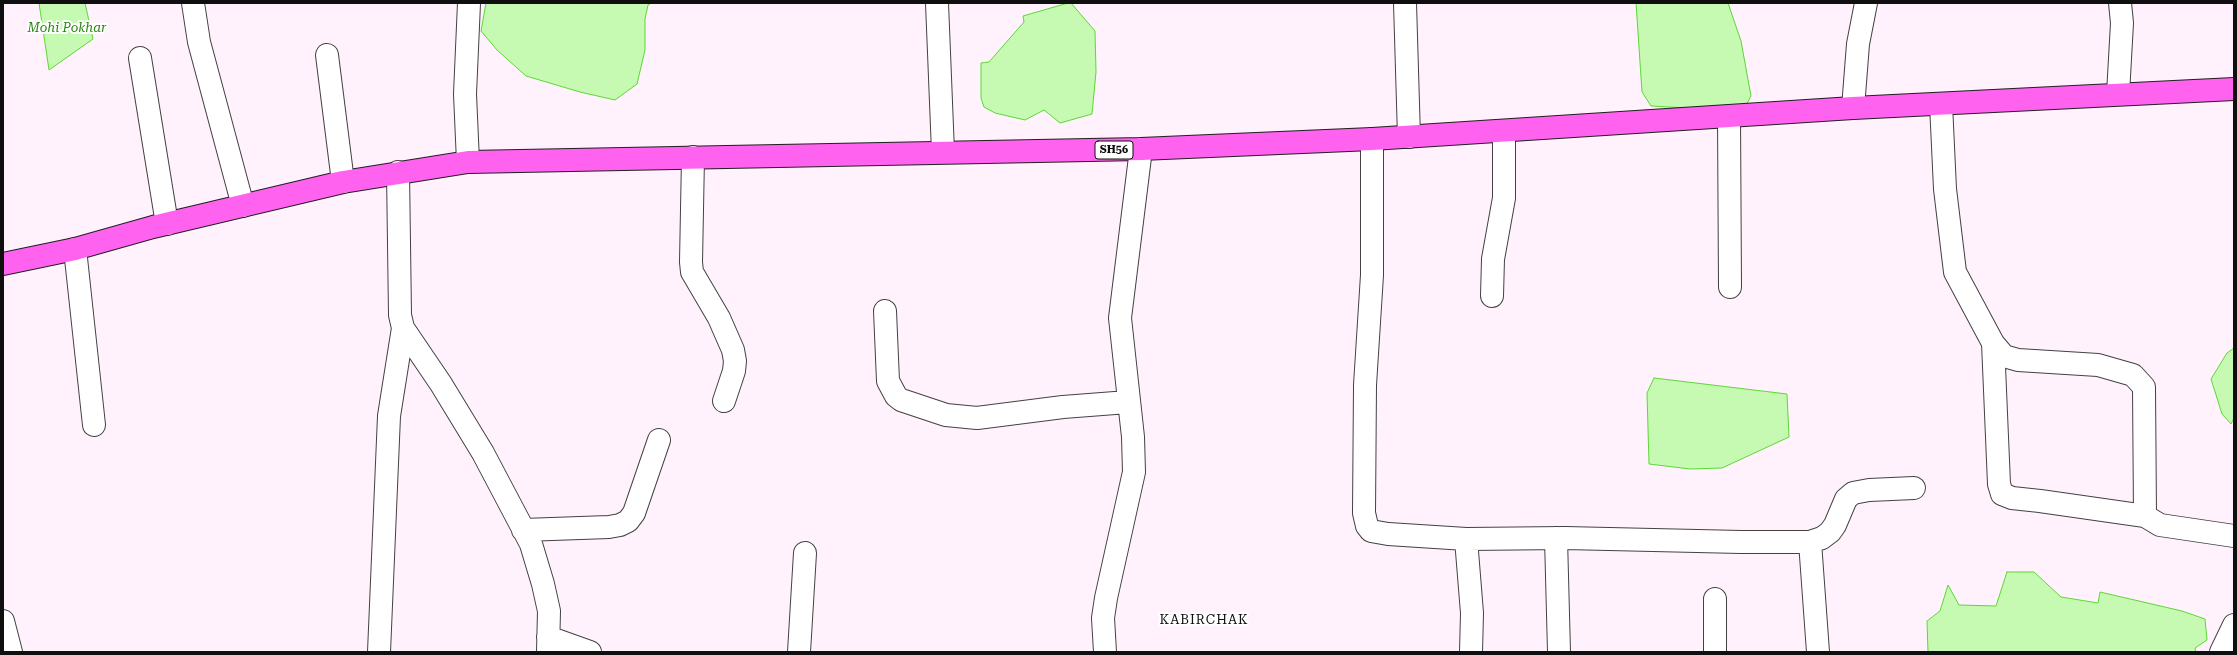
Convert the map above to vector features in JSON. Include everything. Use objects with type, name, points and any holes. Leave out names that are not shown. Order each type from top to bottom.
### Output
[{"type":"main road","name":"SH56","points":[[3,264],[75,249],[167,224],[343,182],[468,162],[943,152],[999,153],[1141,149],[1504,132],[1853,108],[2234,89]]},
{"type":"street","points":[[193,3],[199,42],[243,206]]},
{"type":"street","points":[[468,162],[465,94],[469,3]]},
{"type":"street","points":[[937,3],[943,152]]},
{"type":"street","points":[[1405,3],[1409,137]]},
{"type":"street","points":[[1853,108],[1858,44],[1866,3]]},
{"type":"street","points":[[2118,94],[2122,23],[2120,3]]},
{"type":"street","points":[[327,55],[343,182]]},
{"type":"street","points":[[140,58],[167,224]]},
{"type":"street","points":[[1941,104],[1945,189],[1955,272],[1993,343],[2004,356],[2011,358],[2098,365],[2133,375],[2144,387],[2145,516]]},
{"type":"street","points":[[1728,117],[1730,287]]},
{"type":"street","points":[[1492,296],[1493,259],[1504,198],[1504,132]]},
{"type":"street","points":[[1372,139],[1372,275],[1365,386],[1364,513],[1367,526],[1371,531],[1388,534],[1466,540],[1556,538],[1810,542],[1822,538],[1830,532],[1836,525],[1846,499],[1853,493],[1869,490],[1914,488]]},
{"type":"street","points":[[1105,652],[1103,618],[1106,598],[1134,472],[1133,437],[1120,318],[1141,149]]},
{"type":"street","points":[[693,157],[692,272],[719,318],[733,350],[735,361],[734,371],[724,401]]},
{"type":"street","points":[[398,172],[400,315],[403,328],[441,384],[482,453],[531,544],[544,584],[549,611],[548,644],[590,652]]},
{"type":"street","points":[[75,249],[94,425]]},
{"type":"street","points":[[885,312],[888,381],[896,396],[901,400],[946,415],[977,418],[1062,407],[1128,402]]},
{"type":"street","points":[[379,652],[390,416],[403,328]]},
{"type":"street","points":[[1993,343],[1999,484],[2002,494],[2012,498],[2145,516],[2160,525],[2234,536]]},
{"type":"street","points":[[523,530],[609,527],[620,525],[628,521],[634,513],[659,440]]},
{"type":"street","points":[[1556,538],[1559,652]]},
{"type":"street","points":[[1466,540],[1472,614],[1471,652]]},
{"type":"street","points":[[1810,542],[1818,652]]},
{"type":"street","points":[[799,652],[805,553]]},
{"type":"street","points":[[1715,599],[1715,652]]},
{"type":"street","points":[[3,621],[11,652]]},
{"type":"street","points":[[2221,652],[2234,625]]},
{"type":"water","name":"Mohi Pokhar","points":[[39,3],[85,3],[93,39],[49,70]]},
{"type":"water","points":[[486,3],[651,3],[648,5],[645,19],[645,50],[637,84],[615,100],[580,92],[526,76],[497,50],[481,31]]},
{"type":"water","points":[[1071,3],[1095,31],[1096,72],[1092,114],[1060,123],[1044,110],[1025,120],[995,113],[984,107],[981,98],[981,63],[989,62],[1024,22],[1023,16]]},
{"type":"water","points":[[1636,3],[1728,3],[1741,41],[1751,96],[1743,111],[1651,106],[1642,92]]},
{"type":"water","points":[[2234,348],[2234,418],[2231,424],[2222,414],[2211,379],[2227,353]]},
{"type":"water","points":[[1654,378],[1787,394],[1789,437],[1722,468],[1690,469],[1649,464],[1647,393]]},
{"type":"water","points":[[2007,572],[2034,572],[2061,597],[2098,603],[2100,592],[2182,611],[2205,619],[2207,640],[2195,648],[2196,652],[1928,652],[1927,621],[1940,611],[1948,585],[1959,605],[1996,606]]},
{"type":"district","name":"KABIRCHAK","points":[[1204,620]]}]
